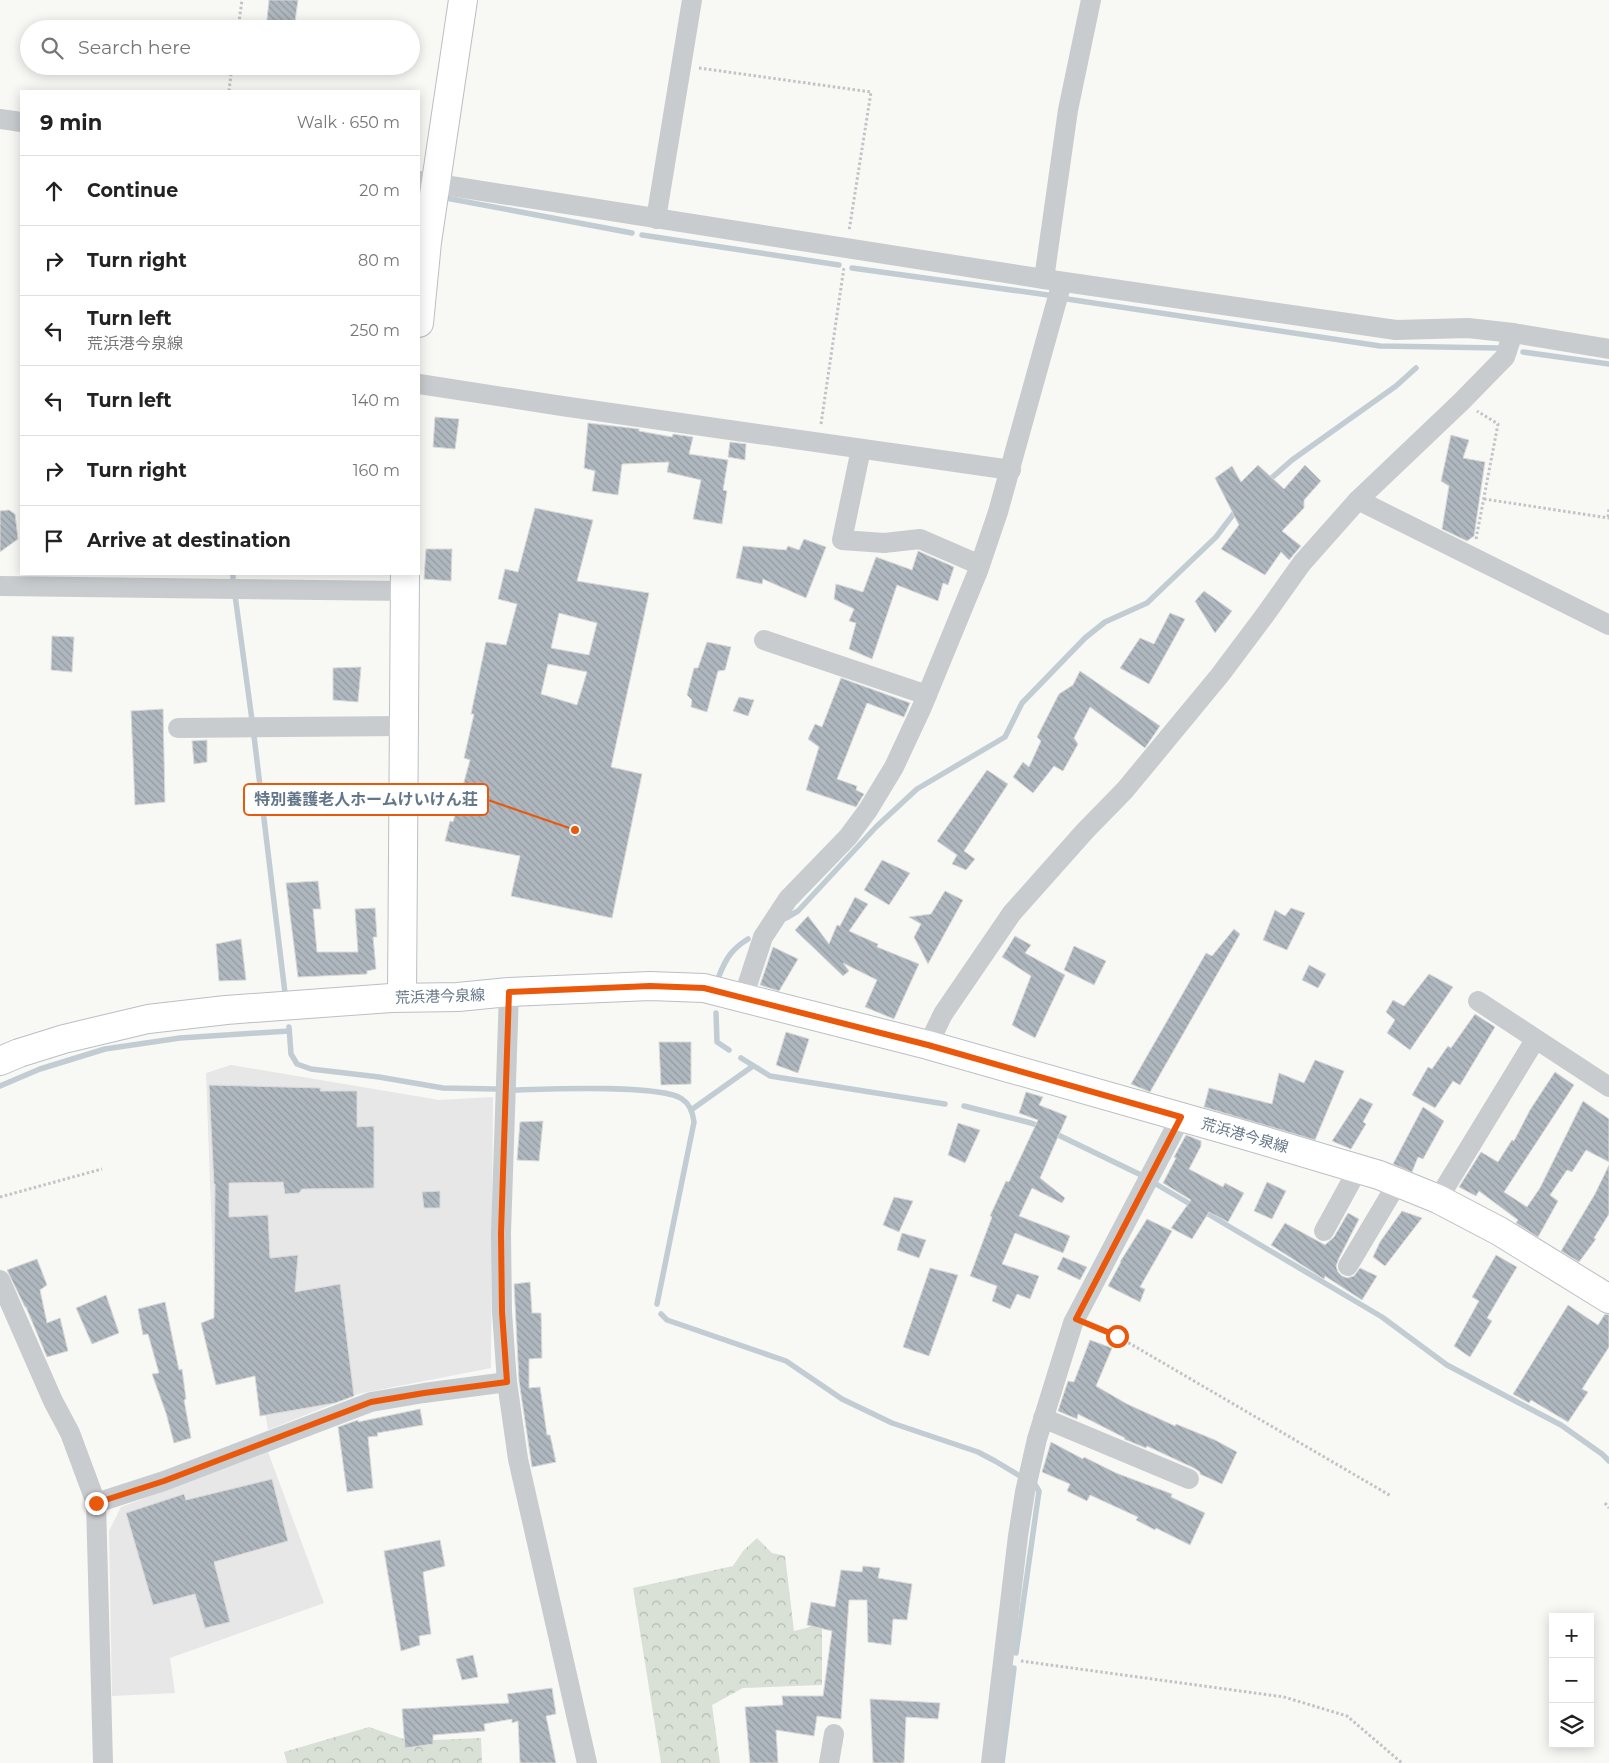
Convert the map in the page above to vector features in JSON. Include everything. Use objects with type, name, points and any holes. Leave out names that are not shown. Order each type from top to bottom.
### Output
[{"type":"main road","points":[[420,313],[427,242],[427,182],[462,0]]},
{"type":"main road","points":[[402,997],[405,583]]},
{"type":"main road","name":"荒浜港今泉線","points":[[0,1061],[19,1052],[64,1039],[148,1019],[226,1010],[402,997],[458,997],[509,992],[674,986],[704,988],[928,1045],[1181,1117],[1398,1182],[1438,1199],[1499,1230],[1609,1299]]},
{"type":"street","points":[[656,219],[692,0]]},
{"type":"street","points":[[743,998],[763,937],[788,899],[848,837],[868,810],[894,767],[927,695],[980,564],[1011,470],[1053,280],[1068,110],[1091,0]]},
{"type":"street","points":[[0,119],[20,122]]},
{"type":"street","points":[[427,182],[1053,280],[1396,330],[1468,328],[1513,333],[1609,349]]},
{"type":"street","points":[[928,1045],[943,1014],[1012,913],[1085,831],[1125,790],[1220,675],[1302,563],[1358,500],[1461,402],[1505,357],[1513,333]]},
{"type":"street","points":[[420,384],[1011,470]]},
{"type":"street","points":[[861,449],[842,540],[884,543],[920,539],[980,564]]},
{"type":"street","points":[[1358,500],[1609,625]]},
{"type":"street","points":[[0,586],[405,583]]},
{"type":"street","points":[[764,640],[927,695]]},
{"type":"street","points":[[178,728],[404,726]]},
{"type":"street","points":[[509,992],[501,1233],[502,1312],[507,1382],[518,1459],[587,1763]]},
{"type":"street","points":[[1478,1001],[1609,1088]]},
{"type":"street","points":[[1438,1199],[1535,1040]]},
{"type":"street","points":[[991,1763],[1025,1492],[1043,1418],[1076,1319],[1181,1117]]},
{"type":"street","points":[[1324,1231],[1358,1169]]},
{"type":"street","points":[[1348,1266],[1398,1182]]},
{"type":"street","points":[[0,1280],[53,1401],[73,1440],[96,1503],[103,1763]]},
{"type":"street","points":[[96,1503],[164,1481],[371,1402],[507,1382]]},
{"type":"street","points":[[1043,1418],[1189,1479]]},
{"type":"street","points":[[829,1763],[834,1734]]},
{"type":"path","points":[[239,20],[242,0]]},
{"type":"path","points":[[681,65],[871,92],[818,442]]},
{"type":"path","points":[[229,90],[231,75]]},
{"type":"path","points":[[1461,402],[1498,424],[1473,557]]},
{"type":"path","points":[[1484,499],[1608,518],[1609,509]]},
{"type":"path","points":[[0,1197],[102,1169]]},
{"type":"path","points":[[1076,1319],[1117,1336],[1391,1496]]},
{"type":"path","points":[[1605,1503],[1609,1508]]},
{"type":"path","points":[[1003,1658],[1284,1697],[1347,1716],[1402,1763]]},
{"type":"shaded area","points":[[231,1065],[439,1100],[493,1097],[491,1368],[358,1394],[268,1430],[246,1291],[214,1290],[206,1073]]},
{"type":"shaded area","points":[[268,1452],[324,1603],[170,1658],[175,1693],[112,1696],[109,1531],[121,1507]]},
{"type":"green space","points":[[757,1538],[772,1553],[785,1556],[794,1631],[822,1624],[822,1685],[743,1688],[712,1705],[720,1763],[661,1763],[633,1588],[733,1566],[743,1551]]},
{"type":"green space","points":[[369,1727],[410,1741],[481,1738],[482,1763],[287,1763],[284,1752]]},
{"type":"building","points":[[269,0],[298,0],[295,20],[267,20]]},
{"type":"building","points":[[435,417],[459,419],[455,449],[433,447]]},
{"type":"building","points":[[588,423],[639,429],[639,431],[672,437],[673,434],[693,437],[689,454],[728,460],[723,490],[727,491],[722,524],[693,519],[701,480],[667,472],[669,462],[622,464],[618,495],[592,491],[595,471],[584,468]]},
{"type":"building","points":[[1451,435],[1469,440],[1463,458],[1485,462],[1474,536],[1467,541],[1442,529],[1449,486],[1441,481]]},
{"type":"building","points":[[730,442],[746,444],[745,460],[728,457]]},
{"type":"building","points":[[1258,465],[1284,489],[1305,465],[1321,481],[1304,500],[1304,508],[1282,531],[1301,546],[1289,560],[1281,552],[1265,575],[1221,549],[1239,525],[1215,478],[1232,466],[1241,482]]},
{"type":"building","points":[[535,508],[593,520],[577,581],[649,593],[611,767],[642,774],[612,918],[511,896],[520,856],[445,841],[450,821],[453,822],[470,760],[464,758],[474,714],[471,714],[486,642],[506,645],[517,604],[498,599],[505,569],[518,572]],"holes":[[[559,613],[597,623],[589,655],[551,648]],[[548,664],[587,672],[577,705],[541,694]]]},
{"type":"building","points":[[9,510],[15,514],[18,539],[0,552],[0,511]]},
{"type":"building","points":[[804,539],[826,547],[806,598],[763,579],[762,584],[736,578],[743,546],[786,550],[788,546],[799,550]]},
{"type":"building","points":[[426,549],[452,549],[451,581],[424,579]]},
{"type":"building","points":[[918,551],[954,567],[948,585],[943,583],[938,601],[897,585],[872,659],[849,649],[856,623],[849,621],[854,609],[834,599],[836,584],[863,592],[876,557],[912,570]]},
{"type":"building","points":[[1204,591],[1232,611],[1215,633],[1195,601]]},
{"type":"building","points":[[1170,613],[1185,619],[1149,684],[1120,668],[1140,638],[1154,644]]},
{"type":"building","points":[[52,636],[74,637],[72,672],[51,670]]},
{"type":"building","points":[[707,642],[731,647],[725,670],[718,671],[707,712],[691,707],[692,700],[687,695],[694,668],[698,668]]},
{"type":"building","points":[[361,667],[358,702],[333,700],[333,668]]},
{"type":"building","points":[[1080,671],[1160,726],[1145,748],[1090,707],[1074,738],[1078,744],[1063,771],[1054,766],[1033,793],[1013,777],[1023,762],[1029,767],[1041,741],[1037,737],[1059,694],[1073,685]]},
{"type":"building","points":[[841,678],[910,703],[904,717],[867,703],[837,779],[857,786],[856,790],[864,794],[856,807],[806,790],[819,747],[808,739],[815,724],[822,727]]},
{"type":"building","points":[[739,697],[754,700],[748,716],[733,711]]},
{"type":"building","points":[[163,709],[165,802],[135,805],[131,711]]},
{"type":"building","points":[[207,740],[207,762],[194,764],[192,741]]},
{"type":"building","points":[[987,770],[1008,784],[964,851],[975,859],[966,870],[952,864],[957,855],[937,841]]},
{"type":"building","points":[[882,860],[910,873],[889,905],[864,890]]},
{"type":"building","points":[[318,881],[321,909],[313,909],[317,952],[358,952],[355,909],[375,908],[377,937],[373,937],[376,969],[367,971],[367,974],[298,977],[286,883]]},
{"type":"building","points":[[945,891],[963,900],[928,964],[914,937],[921,924],[909,917],[931,914]]},
{"type":"building","points":[[855,897],[868,904],[849,931],[878,944],[877,947],[919,964],[894,1019],[865,1007],[877,980],[843,963],[849,971],[843,976],[795,930],[808,916],[829,944],[837,925],[840,926]]},
{"type":"building","points":[[1291,908],[1305,913],[1287,950],[1263,940],[1275,910],[1285,916]]},
{"type":"building","points":[[1234,929],[1240,934],[1150,1092],[1131,1084],[1206,953],[1212,956]]},
{"type":"building","points":[[1015,936],[1031,945],[1025,953],[1065,975],[1035,1038],[1012,1025],[1031,976],[1002,957]]},
{"type":"building","points":[[241,939],[246,980],[219,981],[216,944]]},
{"type":"building","points":[[1074,946],[1106,961],[1094,985],[1064,970]]},
{"type":"building","points":[[773,947],[798,959],[779,991],[760,985]]},
{"type":"building","points":[[1309,965],[1326,974],[1318,988],[1302,980]]},
{"type":"building","points":[[1429,974],[1453,987],[1410,1050],[1387,1033],[1395,1020],[1386,1012],[1393,1000],[1404,1006]]},
{"type":"building","points":[[1475,1014],[1495,1027],[1460,1085],[1453,1081],[1435,1108],[1412,1095],[1428,1067],[1432,1069],[1448,1046],[1451,1048]]},
{"type":"building","points":[[786,1032],[809,1039],[798,1073],[776,1065]]},
{"type":"building","points":[[659,1042],[691,1042],[691,1084],[661,1085]]},
{"type":"building","points":[[1315,1060],[1344,1071],[1315,1140],[1204,1107],[1209,1088],[1272,1104],[1279,1073],[1304,1083]]},
{"type":"building","points":[[1555,1072],[1574,1085],[1504,1192],[1527,1207],[1540,1188],[1583,1101],[1609,1119],[1609,1162],[1586,1150],[1572,1172],[1567,1170],[1550,1195],[1558,1201],[1538,1237],[1516,1223],[1518,1220],[1479,1191],[1476,1196],[1459,1187],[1481,1152],[1498,1162],[1512,1140],[1514,1141],[1530,1110]]},
{"type":"building","points":[[209,1085],[321,1088],[320,1091],[357,1091],[357,1127],[374,1126],[374,1188],[302,1189],[299,1193],[285,1194],[283,1182],[229,1183],[229,1217],[268,1215],[270,1258],[298,1255],[295,1292],[340,1284],[354,1396],[335,1403],[260,1416],[255,1376],[216,1385],[201,1323],[214,1318],[215,1184]]},
{"type":"building","points":[[1026,1092],[1043,1097],[1039,1105],[1067,1116],[1040,1178],[1065,1198],[1062,1203],[1032,1188],[1019,1216],[1070,1236],[1063,1253],[1015,1233],[1002,1264],[1039,1276],[1030,1299],[1017,1294],[1010,1309],[992,1301],[997,1286],[970,1276],[992,1217],[990,1216],[1006,1181],[1009,1182],[1038,1120],[1019,1113]]},
{"type":"building","points":[[1360,1098],[1373,1104],[1363,1122],[1366,1124],[1351,1149],[1332,1141]]},
{"type":"building","points":[[1423,1107],[1444,1121],[1423,1159],[1418,1157],[1412,1172],[1393,1164]]},
{"type":"building","points":[[543,1121],[539,1161],[517,1160],[520,1122]]},
{"type":"building","points":[[958,1123],[980,1130],[965,1163],[948,1155]]},
{"type":"building","points":[[1186,1135],[1201,1141],[1201,1146],[1189,1169],[1223,1187],[1225,1183],[1244,1193],[1228,1222],[1209,1212],[1192,1239],[1171,1228],[1191,1200],[1163,1183]]},
{"type":"building","points":[[1609,1165],[1609,1214],[1594,1238],[1596,1239],[1579,1262],[1561,1251],[1595,1194]]},
{"type":"building","points":[[1267,1182],[1286,1191],[1272,1219],[1254,1211]]},
{"type":"building","points":[[440,1191],[440,1208],[424,1208],[422,1192]]},
{"type":"building","points":[[894,1197],[913,1201],[899,1232],[883,1225]]},
{"type":"building","points":[[1402,1211],[1422,1218],[1385,1266],[1373,1257],[1380,1242]]},
{"type":"building","points":[[1348,1213],[1359,1219],[1336,1266],[1338,1272],[1347,1278],[1354,1276],[1360,1268],[1377,1276],[1362,1300],[1325,1276],[1324,1279],[1271,1245],[1285,1223],[1325,1245],[1334,1237]]},
{"type":"building","points":[[1147,1219],[1172,1231],[1140,1287],[1145,1289],[1140,1302],[1108,1286],[1120,1262]]},
{"type":"building","points":[[902,1233],[926,1240],[919,1258],[897,1250]]},
{"type":"building","points":[[1496,1255],[1517,1267],[1487,1318],[1492,1321],[1470,1357],[1454,1346],[1479,1301],[1472,1297]]},
{"type":"building","points":[[1063,1257],[1087,1267],[1080,1280],[1057,1269]]},
{"type":"building","points":[[37,1259],[47,1285],[40,1290],[47,1323],[60,1318],[68,1351],[47,1357],[26,1307],[7,1270]]},
{"type":"building","points":[[930,1268],[958,1275],[929,1356],[903,1347]]},
{"type":"building","points":[[530,1282],[532,1313],[541,1313],[542,1358],[529,1359],[529,1388],[540,1387],[547,1435],[550,1435],[556,1462],[532,1467],[519,1381],[514,1284]]},
{"type":"building","points":[[106,1295],[119,1333],[92,1344],[76,1308]]},
{"type":"building","points":[[165,1302],[179,1370],[182,1369],[186,1399],[184,1400],[191,1438],[174,1443],[152,1374],[159,1373],[148,1334],[143,1335],[138,1309]]},
{"type":"building","points":[[1568,1305],[1598,1325],[1605,1314],[1609,1315],[1609,1347],[1582,1389],[1588,1392],[1568,1422],[1531,1400],[1529,1403],[1513,1394]]},
{"type":"building","points":[[1090,1340],[1112,1348],[1096,1386],[1127,1404],[1175,1426],[1176,1424],[1215,1440],[1237,1452],[1222,1484],[1200,1474],[1194,1468],[1147,1446],[1146,1448],[1124,1439],[1078,1414],[1077,1419],[1058,1411],[1068,1381],[1074,1382]]},
{"type":"building","points":[[420,1409],[423,1425],[377,1433],[378,1436],[368,1437],[373,1488],[347,1492],[338,1427],[358,1420],[358,1422]]},
{"type":"building","points":[[1051,1442],[1083,1459],[1084,1457],[1116,1473],[1172,1494],[1171,1497],[1205,1513],[1190,1545],[1156,1528],[1155,1530],[1136,1520],[1138,1517],[1090,1495],[1087,1501],[1067,1491],[1070,1484],[1042,1472]]},
{"type":"building","points":[[272,1479],[288,1541],[214,1562],[230,1622],[205,1628],[195,1594],[153,1605],[126,1513],[184,1494],[186,1500]]},
{"type":"building","points":[[440,1540],[445,1566],[423,1572],[431,1634],[419,1636],[420,1645],[401,1651],[384,1551]]},
{"type":"building","points":[[863,1566],[880,1568],[878,1578],[912,1584],[907,1620],[893,1619],[891,1645],[868,1642],[867,1600],[849,1600],[841,1719],[817,1716],[814,1736],[776,1730],[778,1763],[750,1763],[745,1707],[783,1705],[782,1696],[823,1696],[832,1631],[807,1625],[811,1602],[835,1607],[841,1570],[862,1572]]},
{"type":"building","points":[[473,1655],[478,1677],[462,1680],[456,1659]]},
{"type":"building","points":[[552,1688],[556,1714],[546,1716],[556,1763],[520,1763],[518,1721],[512,1723],[512,1719],[484,1724],[485,1731],[433,1735],[433,1744],[405,1748],[402,1709],[509,1703],[507,1694]]},
{"type":"building","points":[[870,1699],[940,1703],[938,1719],[906,1717],[904,1763],[873,1763]]},
{"type":"waterway","points":[[446,198],[632,233]]},
{"type":"waterway","points":[[642,235],[839,265]]},
{"type":"waterway","points":[[852,268],[1048,295]]},
{"type":"waterway","points":[[1067,299],[1380,346],[1499,348]]},
{"type":"waterway","points":[[1523,352],[1609,364]]},
{"type":"waterway","points":[[1267,482],[1292,460],[1396,386],[1416,368]]},
{"type":"waterway","points":[[786,918],[798,911],[876,827],[917,789],[1005,737],[1022,703],[1085,638],[1105,622],[1147,603],[1216,537],[1238,508]]},
{"type":"waterway","points":[[235,595],[252,720]]},
{"type":"waterway","points":[[254,736],[285,993]]},
{"type":"waterway","points":[[719,976],[730,954],[748,939]]},
{"type":"waterway","points":[[716,1013],[717,1042],[729,1050]]},
{"type":"waterway","points":[[289,1027],[291,1054],[297,1064],[311,1069],[379,1077],[443,1088],[495,1089]]},
{"type":"waterway","points":[[0,1086],[40,1069],[105,1049],[180,1038],[289,1031]]},
{"type":"waterway","points":[[741,1058],[770,1076],[945,1104]]},
{"type":"waterway","points":[[691,1110],[753,1066]]},
{"type":"waterway","points":[[516,1090],[602,1088],[651,1091],[670,1094],[682,1099],[689,1106],[694,1122],[657,1304]]},
{"type":"waterway","points":[[964,1106],[1041,1127]]},
{"type":"waterway","points":[[1052,1132],[1141,1175]]},
{"type":"waterway","points":[[1156,1184],[1195,1207]]},
{"type":"waterway","points":[[1203,1211],[1382,1317],[1447,1365],[1561,1425],[1609,1461]]},
{"type":"waterway","points":[[661,1314],[667,1320],[786,1361],[842,1399],[892,1423],[978,1452],[1020,1476]]},
{"type":"waterway","points":[[1016,1653],[1039,1491],[1034,1483]]},
{"type":"waterway","points":[[1002,1763],[1014,1668]]},
{"type":"place","name":"特別養護老人ホームけいけん荘","points":[[575,830]]},
{"type":"route","points":[[96,1503],[164,1481],[371,1402],[507,1382],[503,1344],[501,1233],[509,992],[650,986],[704,988],[928,1045],[1181,1117],[1098,1273],[1076,1319],[1117,1336]]}]
